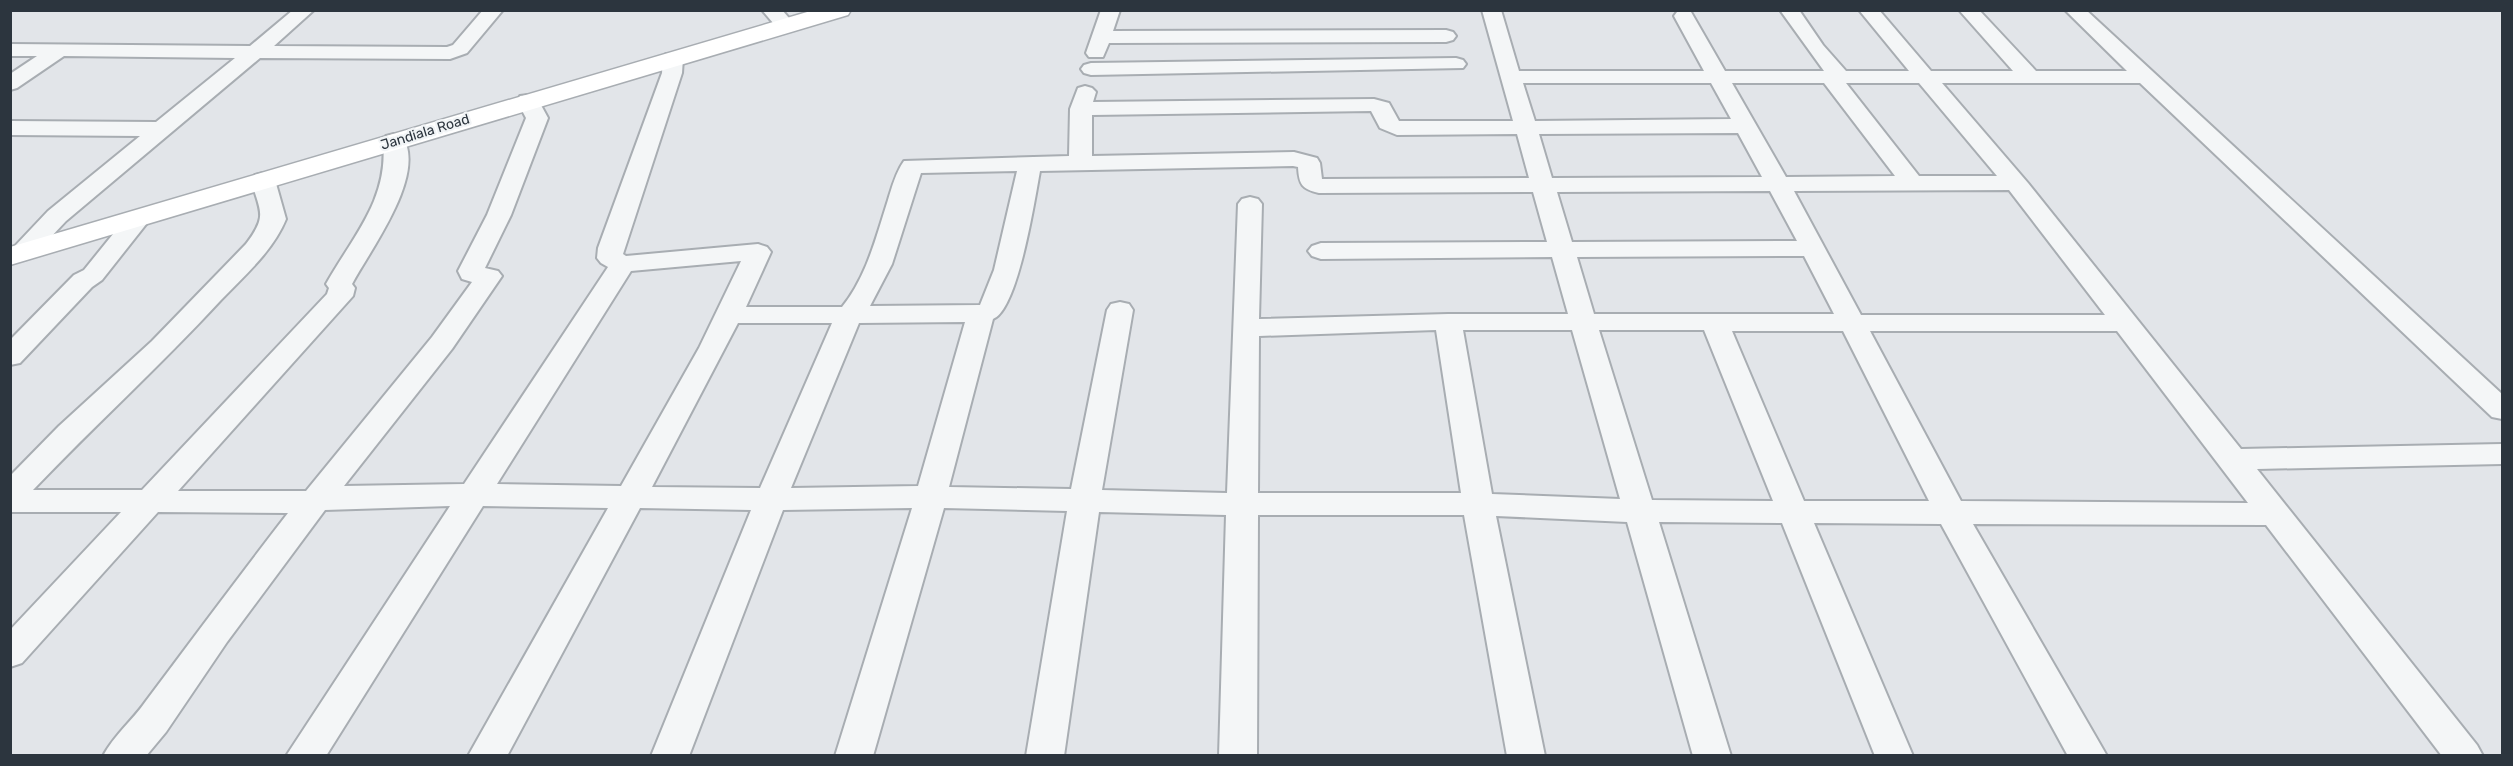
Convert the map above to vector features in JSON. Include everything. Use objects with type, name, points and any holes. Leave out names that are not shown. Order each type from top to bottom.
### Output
[{"type":"street","points":[[17,254],[57,216],[305,10]]},
{"type":"street","points":[[10,50],[450,53],[460,49],[494,10]]},
{"type":"street","name":"Jandiala Road","points":[[17,254],[673,58],[779,18],[840,10]]},
{"type":"street","points":[[1080,164],[1081,109],[1091,69],[1111,10]]},
{"type":"street","points":[[1491,10],[1712,756]]},
{"type":"street","points":[[1789,10],[1912,183]]},
{"type":"street","points":[[1868,10],[2015,183],[2464,756]]},
{"type":"street","points":[[1968,10],[2030,77]]},
{"type":"street","points":[[2074,10],[2502,411]]},
{"type":"street","points":[[1684,16],[1813,248],[1950,511],[2088,756]]},
{"type":"street","points":[[1091,69],[1457,71],[1444,27],[1101,37]]},
{"type":"street","points":[[10,84],[60,50]]},
{"type":"street","points":[[487,756],[713,348],[758,252],[623,264],[610,258],[611,248],[672,73],[673,58]]},
{"type":"street","points":[[1510,77],[2145,77]]},
{"type":"street","points":[[122,756],[153,721],[215,633],[314,502],[442,343],[489,276],[471,274],[471,271],[499,215],[537,118],[528,101]]},
{"type":"street","points":[[1081,109],[1374,105],[1381,108],[1388,125],[1397,128],[1744,126]]},
{"type":"street","points":[[10,128],[160,129]]},
{"type":"street","points":[[10,653],[340,296],[342,288],[339,284],[376,225],[391,186],[397,157],[394,141]]},
{"type":"street","points":[[670,756],[771,499],[849,315],[866,293],[895,222],[912,166],[1294,159],[1309,163],[1311,183],[1319,186],[2015,183]]},
{"type":"street","points":[[729,315],[981,314],[993,307],[1007,270],[1030,165]]},
{"type":"street","points":[[10,495],[70,433],[162,347],[255,249],[269,231],[274,219],[263,180]]},
{"type":"street","points":[[1238,756],[1245,328],[1250,204]]},
{"type":"street","points":[[10,357],[83,281],[93,275],[139,218]]},
{"type":"street","points":[[1322,251],[1813,248]]},
{"type":"street","points":[[304,756],[623,264]]},
{"type":"street","points":[[1045,756],[1085,500],[1120,310]]},
{"type":"street","points":[[854,756],[931,497],[981,314]]},
{"type":"street","points":[[1245,328],[1448,322],[2125,323]]},
{"type":"street","points":[[1448,322],[1478,504],[1526,756]]},
{"type":"street","points":[[1715,323],[1795,511],[1894,756]]},
{"type":"street","points":[[2230,459],[2502,454]]},
{"type":"street","points":[[10,501],[314,502],[327,497],[475,495],[771,499],[931,497],[1242,504],[1478,504],[1638,511],[2273,514]]}]
